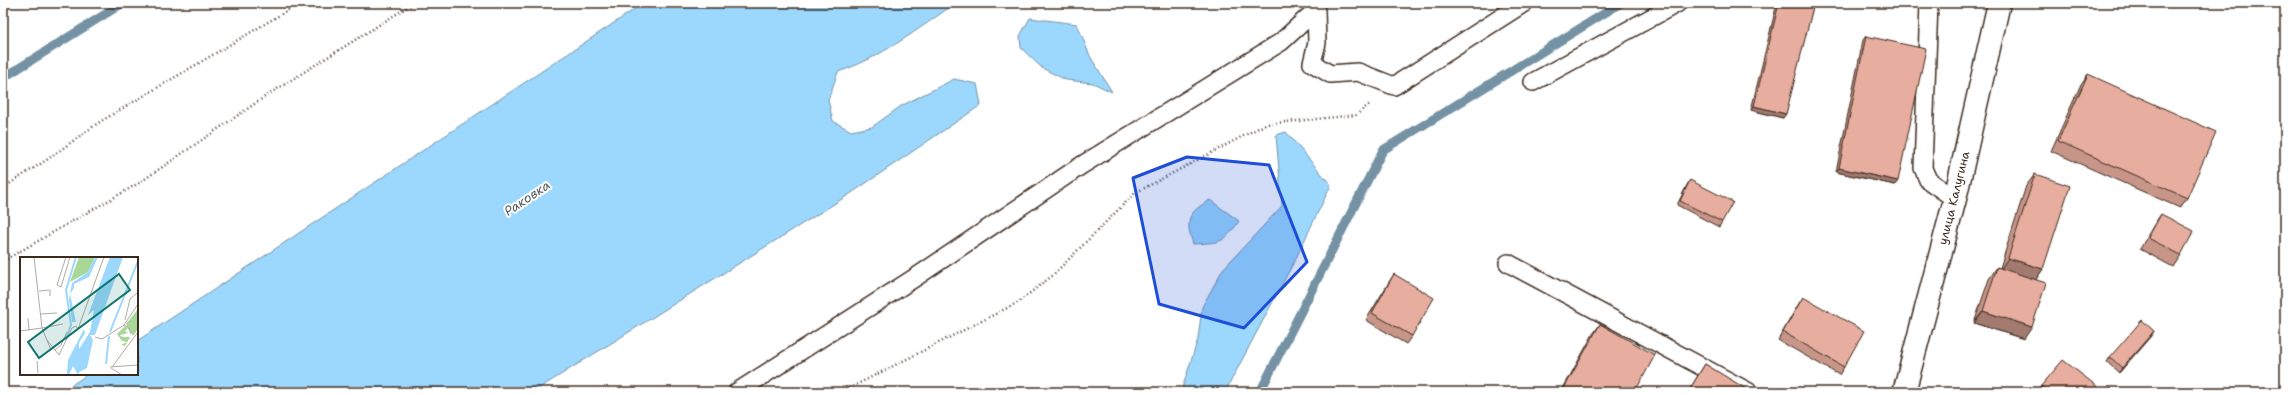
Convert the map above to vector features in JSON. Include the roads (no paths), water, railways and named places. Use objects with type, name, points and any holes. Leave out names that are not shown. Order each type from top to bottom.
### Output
[{"type":"street","name":"улица Калугина","points":[[1904,392],[1955,200],[1999,3]]},
{"type":"lane","points":[[737,392],[919,274],[1082,165],[1281,42],[1316,10],[1317,43],[1312,63],[1330,74],[1358,72],[1394,86],[1524,3]]},
{"type":"lane","points":[[1533,82],[1678,3]]},
{"type":"lane","points":[[1929,3],[1923,168],[1928,180],[1955,200]]},
{"type":"lane","points":[[1508,264],[1749,392]]},
{"type":"water","name":"Раковка","points":[[644,3],[956,3],[884,51],[838,72],[828,100],[833,121],[851,131],[872,127],[901,106],[954,79],[977,84],[981,105],[850,194],[533,392],[61,392],[86,375],[138,375],[138,340]]},
{"type":"water","points":[[1030,18],[1077,24],[1090,56],[1112,92],[1093,83],[1066,80],[1042,68],[1021,48],[1020,36]]},
{"type":"water","points":[[1286,132],[1331,185],[1295,260],[1225,392],[1181,392],[1198,339],[1202,307],[1223,269],[1282,206],[1276,135]]},
{"type":"water","points":[[1210,200],[1239,221],[1234,229],[1220,241],[1193,244],[1189,229],[1190,218],[1192,213]]},
{"type":"waterway","points":[[3,78],[123,3]]},
{"type":"waterway","points":[[1260,392],[1383,150],[1621,3]]}]
